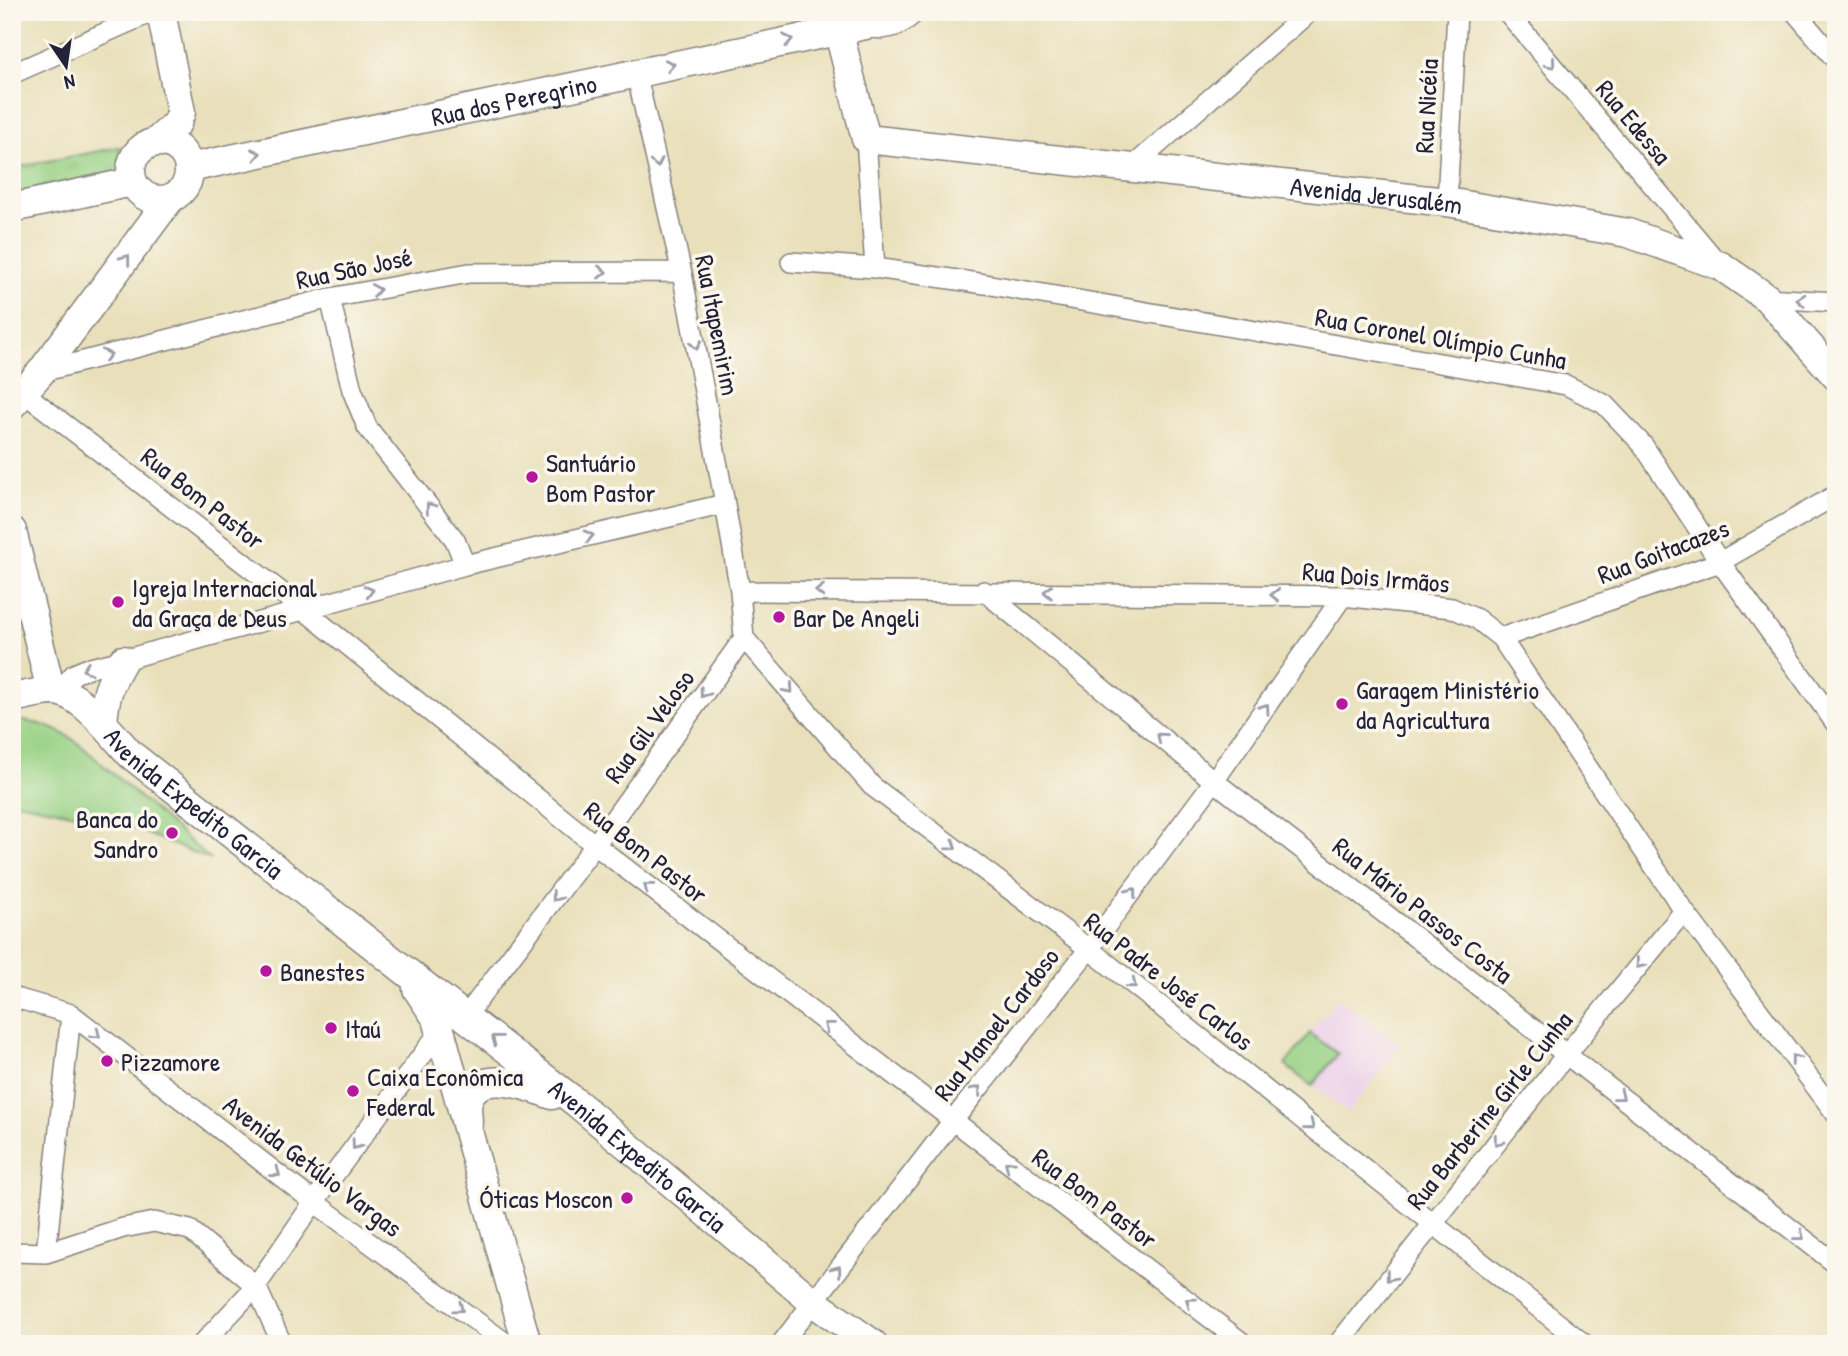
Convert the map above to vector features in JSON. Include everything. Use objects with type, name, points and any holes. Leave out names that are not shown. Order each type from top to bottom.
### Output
[{"type":"street","points":[[12,74],[152,12]]},
{"type":"street","points":[[25,390],[170,199],[182,191],[188,180],[176,154],[177,123],[181,112],[161,12]]},
{"type":"street","name":"Rua dos Peregrino","points":[[176,154],[636,72],[850,19],[892,23],[909,12]]},
{"type":"street","points":[[1130,169],[1309,12]]},
{"type":"street","name":"Rua Nicéia","points":[[1447,202],[1457,12]]},
{"type":"street","name":"Rua Edessa","points":[[1507,12],[1721,266]]},
{"type":"street","points":[[1795,12],[1836,60]]},
{"type":"street","points":[[850,19],[866,139],[875,268]]},
{"type":"street","name":"Rua Itapemirim","points":[[636,72],[684,278],[740,591]]},
{"type":"street","name":"Avenida Jerusalém","points":[[866,139],[1447,202],[1628,233],[1721,266],[1767,298],[1836,376]]},
{"type":"street","points":[[170,199],[156,201],[141,195],[132,182],[130,169],[134,156],[143,146],[176,154]]},
{"type":"street","points":[[12,208],[132,182]]},
{"type":"street","name":"Rua Coronel Olímpio Cunha","points":[[791,262],[875,268],[985,284],[1566,385],[1604,404],[1643,445],[1720,562],[1836,724]]},
{"type":"street","name":"Rua São José","points":[[25,390],[330,298],[469,273],[677,272],[684,278]]},
{"type":"street","points":[[330,298],[352,390],[367,427],[455,540],[466,565]]},
{"type":"street","points":[[1767,298],[1836,302]]},
{"type":"street","name":"Rua Bom Pastor","points":[[25,390],[303,609],[595,845],[1244,1344]]},
{"type":"street","name":"Rua Goitacazes","points":[[1500,638],[1720,562],[1836,495]]},
{"type":"street","points":[[12,698],[55,691],[74,674],[86,668],[466,565],[725,504]]},
{"type":"street","points":[[12,531],[55,691]]},
{"type":"street","points":[[740,591],[744,638]]},
{"type":"street","name":"Rua Dois Irmãos","points":[[740,591],[1343,596],[1452,608],[1477,619],[1500,638],[1684,911],[1836,1114]]},
{"type":"street","name":"Rua Mário Passos Costa","points":[[984,591],[1214,781],[1836,1264]]},
{"type":"street","name":"Rua Manoel Cardoso","points":[[781,1344],[1089,949],[1214,781],[1343,596]]},
{"type":"street","name":"Rua Gil Veloso","points":[[466,1016],[595,845],[744,638]]},
{"type":"street","name":"Rua Padre José Carlos","points":[[744,638],[872,786],[1089,949],[1584,1344]]},
{"type":"street","points":[[103,723],[109,684],[123,660]]},
{"type":"street","name":"Avenida Expedito Garcia","points":[[55,691],[81,703],[130,754],[578,1104],[813,1302],[873,1344]]},
{"type":"street","name":"Rua Barberine Girle Cunha","points":[[1338,1344],[1566,1055],[1684,911]]},
{"type":"street","name":"Avenida Expedito Garcia","points":[[402,969],[431,1007],[440,1031],[527,1344]]},
{"type":"street","name":"Avenida Getúlio Vargas","points":[[12,998],[71,1014],[500,1342]]},
{"type":"street","points":[[46,1253],[71,1014]]},
{"type":"street","points":[[202,1344],[256,1286],[314,1202],[440,1031]]},
{"type":"street","points":[[467,1135],[468,1100],[473,1092],[489,1082],[518,1082],[578,1104]]},
{"type":"street","points":[[12,1252],[46,1253],[122,1227],[155,1222],[190,1230],[256,1286],[282,1344]]},
{"type":"shaded area","points":[[1338,997],[1401,1045],[1348,1113],[1285,1065]]},
{"type":"green space","points":[[120,147],[125,170],[12,194],[12,168]]},
{"type":"green space","points":[[12,720],[47,726],[78,743],[211,860],[120,823],[12,801]]},
{"type":"green space","points":[[1310,1033],[1338,1054],[1312,1086],[1285,1065]]},
{"type":"place","name":"Santuário Bom Pastor","points":[[532,477]]},
{"type":"place","name":"Igreja Internacional da Graça de Deus","points":[[118,602]]},
{"type":"place","name":"Bar De Angeli","points":[[779,617]]},
{"type":"place","name":"Garagem Ministério da Agricultura","points":[[1342,704]]},
{"type":"place","name":"Banca do Sandro","points":[[172,833]]},
{"type":"place","name":"Banestes","points":[[266,971]]},
{"type":"place","name":"Itaú","points":[[331,1028]]},
{"type":"place","name":"Pizzamore","points":[[107,1061]]},
{"type":"place","name":"Caixa Econômica Federal","points":[[353,1091]]},
{"type":"place","name":"Óticas Moscon","points":[[627,1198]]}]
